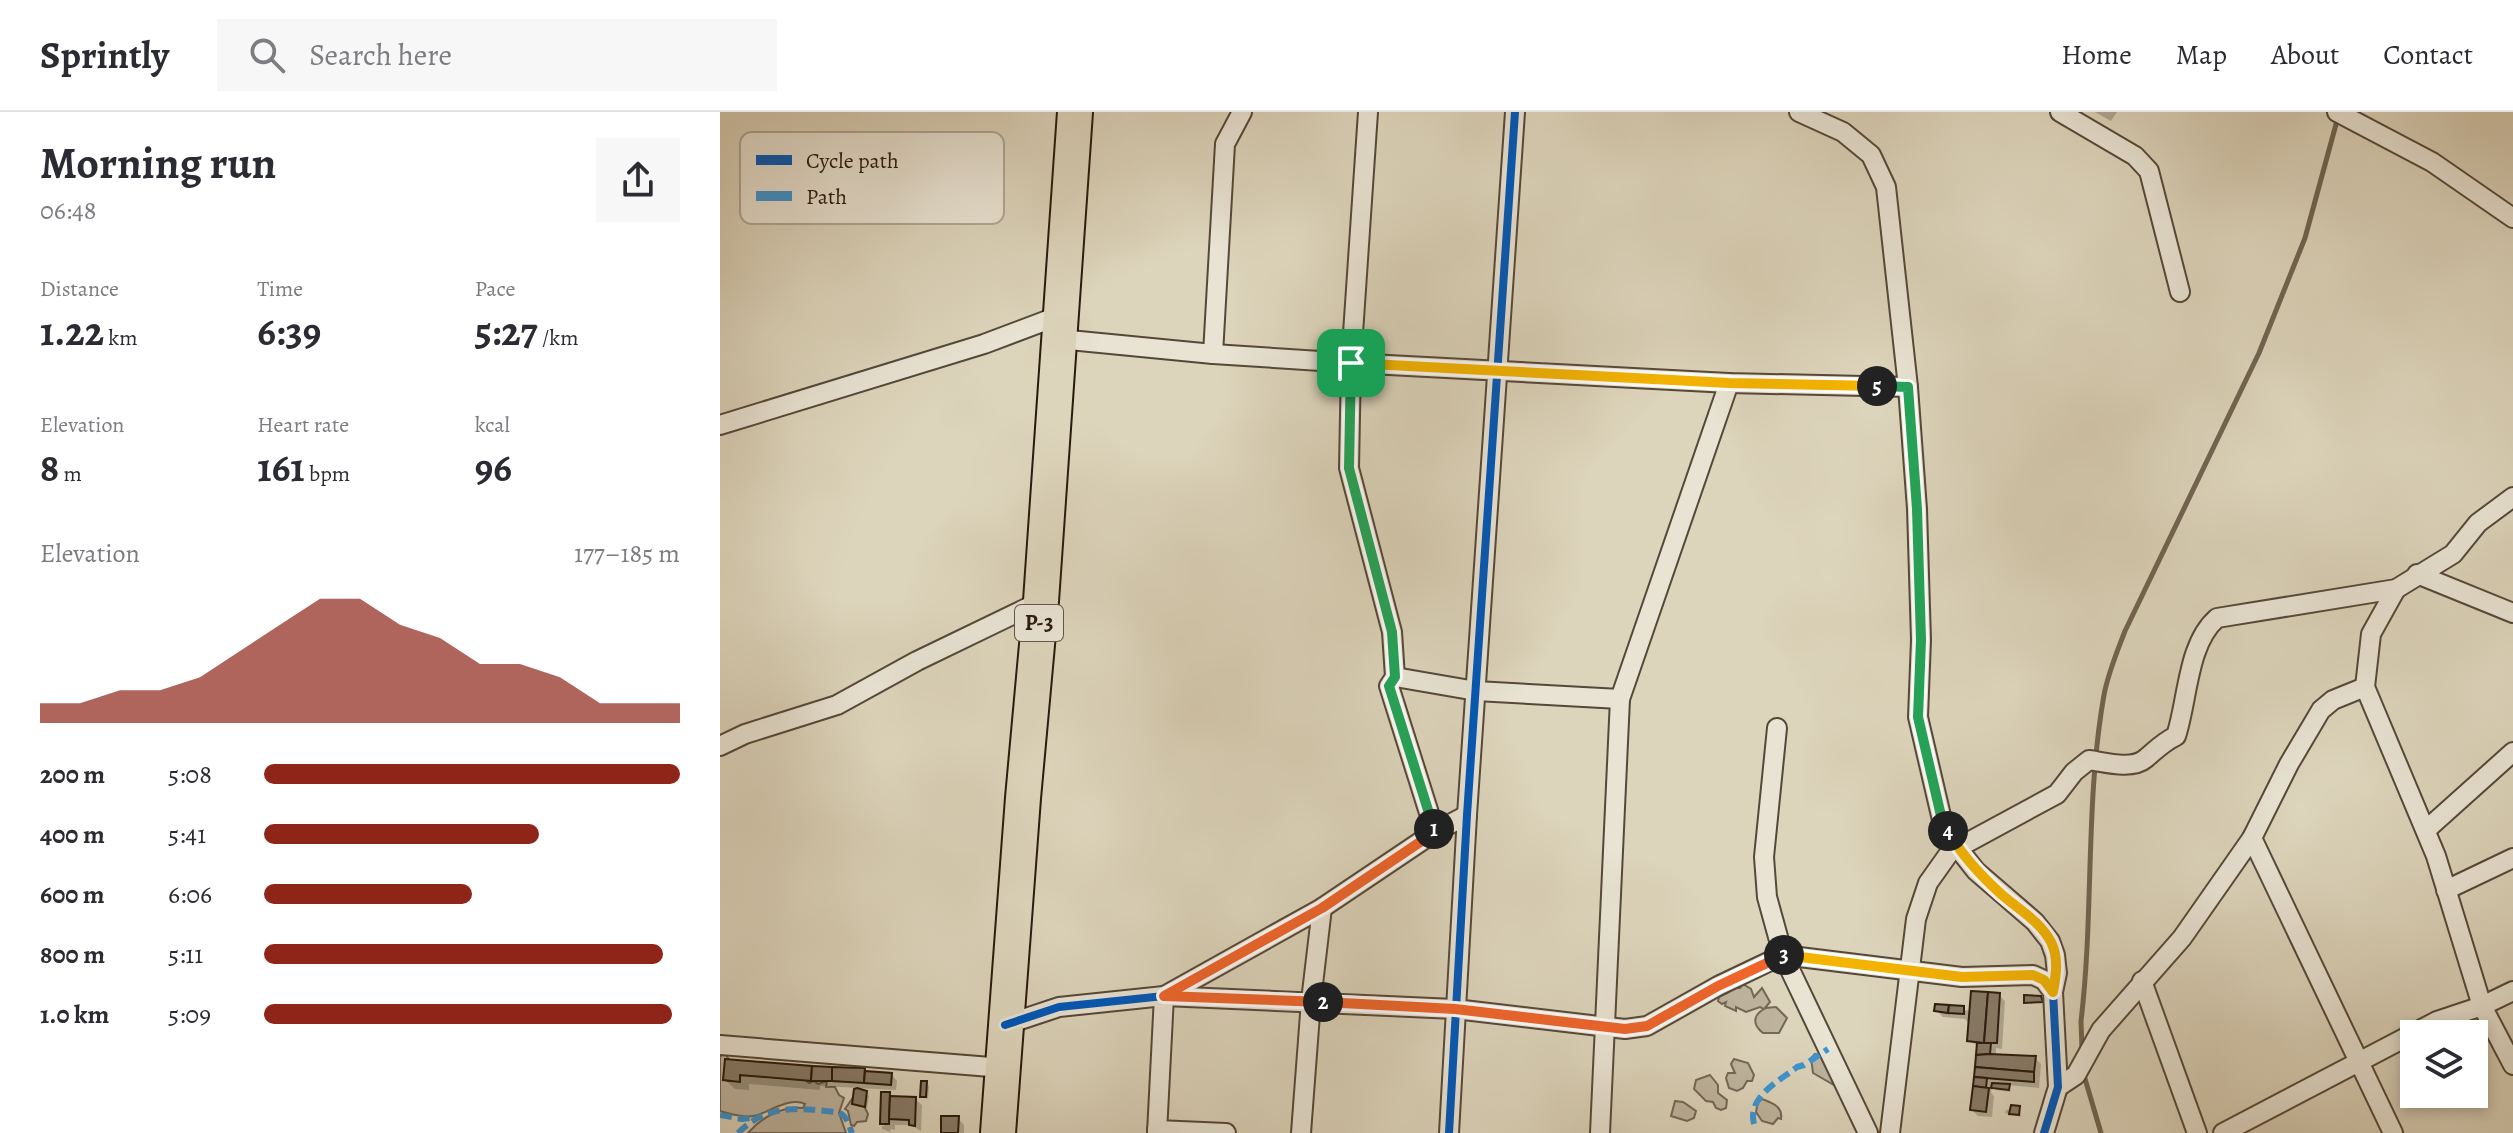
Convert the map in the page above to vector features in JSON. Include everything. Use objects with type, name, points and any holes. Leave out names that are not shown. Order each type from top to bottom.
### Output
[{"type":"highway","name":"P-3","points":[[998,1133],[1041,601],[1075,112]]},
{"type":"street","points":[[1213,354],[1225,144],[1242,112]]},
{"type":"street","points":[[1368,112],[1351,363],[1349,468],[1392,632],[1395,677],[1389,686],[1392,699],[1408,740],[1435,832]]},
{"type":"street","points":[[1449,1133],[1467,815],[1515,112]]},
{"type":"street","points":[[1799,112],[1843,132],[1871,155],[1886,187],[1908,387],[1918,538],[1921,640],[1918,717],[1942,820],[1957,847],[1976,871],[2035,922],[2050,941],[2055,955],[2057,973],[2053,992],[2058,1087],[2044,1133]]},
{"type":"street","points":[[2060,112],[2135,156],[2149,171],[2180,292]]},
{"type":"street","points":[[2337,112],[2432,162],[2513,218]]},
{"type":"street","points":[[720,425],[984,344],[1060,327],[1213,354],[1729,383],[1908,387]]},
{"type":"street","points":[[1600,1133],[1620,699],[1729,383]]},
{"type":"street","points":[[2513,497],[2478,523],[2453,554],[2396,589],[2371,634],[2365,687],[2426,830],[2482,1006],[2513,1065]]},
{"type":"street","points":[[2417,574],[2513,613]]},
{"type":"street","points":[[1890,1133],[1916,919],[1928,883],[1950,852],[2057,794],[2074,772],[2089,760],[2124,764],[2143,761],[2160,744],[2176,736],[2192,665],[2206,628],[2217,618],[2396,589]]},
{"type":"street","points":[[720,746],[745,734],[837,705],[917,661],[1041,601]]},
{"type":"street","points":[[1395,677],[1476,691],[1620,699]]},
{"type":"street","points":[[2058,1087],[2076,1075],[2101,1030],[2182,938],[2252,838],[2289,764],[2321,710],[2333,700],[2365,687]]},
{"type":"street","points":[[1777,728],[1764,857],[1767,897],[1783,955],[1868,1133]]},
{"type":"street","points":[[2426,830],[2513,752]]},
{"type":"street","points":[[1164,996],[1322,908],[1435,832],[1467,815]]},
{"type":"street","points":[[2252,838],[2393,1133]]},
{"type":"street","points":[[2446,890],[2513,858]]},
{"type":"street","points":[[1301,1133],[1322,908]]},
{"type":"street","points":[[1005,1025],[1059,1007],[1164,996],[1455,1009],[1625,1029],[1647,1026],[1718,986],[1783,955],[1962,977],[2033,975],[2044,980],[2053,992]]},
{"type":"street","points":[[2142,981],[2197,1133]]},
{"type":"street","points":[[2223,1133],[2437,1021],[2482,1006],[2513,991]]},
{"type":"street","points":[[1164,996],[1157,1132],[1226,1133]]},
{"type":"street","points":[[720,1045],[1003,1068]]},
{"type":"shaded area","points":[[1743,984],[1751,989],[1754,997],[1762,988],[1770,1002],[1765,1008],[1776,1007],[1787,1018],[1779,1033],[1763,1033],[1757,1027],[1756,1018],[1764,1009],[1760,1007],[1746,1012],[1736,1007],[1736,1011],[1725,1006],[1726,1002],[1722,1004],[1718,1001],[1732,988],[1740,988]]},
{"type":"shaded area","points":[[724,1053],[732,1063],[728,1081],[739,1081],[740,1075],[801,1076],[809,1083],[814,1081],[818,1084],[827,1081],[826,1087],[835,1087],[844,1098],[839,1113],[846,1133],[748,1133],[773,1114],[803,1108],[805,1104],[788,1103],[754,1116],[720,1111],[720,1057]]},
{"type":"shaded area","points":[[1815,1054],[1826,1059],[1836,1083],[1834,1085],[1813,1073],[1811,1058]]},
{"type":"shaded area","points":[[1734,1059],[1748,1063],[1754,1075],[1752,1081],[1747,1081],[1737,1091],[1729,1088],[1726,1078],[1728,1073],[1735,1073],[1731,1064]]},
{"type":"shaded area","points":[[1710,1075],[1718,1085],[1718,1093],[1727,1100],[1726,1108],[1721,1110],[1694,1089],[1696,1080]]},
{"type":"shaded area","points":[[852,1099],[863,1104],[868,1114],[866,1121],[857,1122],[854,1126],[845,1109]]},
{"type":"shaded area","points":[[1762,1099],[1779,1108],[1781,1119],[1778,1118],[1773,1124],[1762,1121],[1756,1112]]},
{"type":"shaded area","points":[[1675,1101],[1683,1102],[1696,1111],[1694,1118],[1687,1121],[1671,1116]]},
{"type":"building","points":[[1971,991],[1988,992],[1984,1043],[1967,1041]]},
{"type":"building","points":[[1988,992],[2000,993],[1997,1043],[1984,1043]]},
{"type":"building","points":[[2024,995],[2041,996],[2043,1002],[2024,1003]]},
{"type":"building","points":[[1935,1004],[1949,1005],[1948,1013],[1934,1011]]},
{"type":"building","points":[[1949,1005],[1964,1006],[1964,1014],[1948,1013]]},
{"type":"building","points":[[1977,1043],[1991,1043],[1990,1054],[1976,1055]]},
{"type":"building","points":[[1976,1055],[2036,1056],[2034,1072],[1975,1067]]},
{"type":"building","points":[[725,1059],[812,1066],[811,1081],[740,1075],[740,1082],[723,1080]]},
{"type":"building","points":[[812,1066],[832,1067],[832,1081],[811,1081]]},
{"type":"building","points":[[832,1067],[865,1068],[864,1083],[832,1081]]},
{"type":"building","points":[[1975,1067],[2034,1072],[2034,1082],[1974,1077]]},
{"type":"building","points":[[865,1071],[892,1073],[891,1085],[864,1083]]},
{"type":"building","points":[[1974,1077],[1987,1078],[1986,1088],[1973,1086]]},
{"type":"building","points":[[921,1081],[927,1081],[926,1097],[920,1097]]},
{"type":"building","points":[[1992,1083],[2010,1084],[2009,1090],[1991,1088]]},
{"type":"building","points":[[1973,1086],[1989,1088],[1986,1112],[1970,1110]]},
{"type":"building","points":[[854,1089],[867,1091],[865,1107],[852,1104]]},
{"type":"building","points":[[881,1092],[890,1092],[889,1124],[880,1124]]},
{"type":"building","points":[[890,1096],[916,1097],[915,1126],[909,1125],[909,1120],[889,1119]]},
{"type":"building","points":[[2011,1105],[2020,1106],[2019,1115],[2009,1114]]},
{"type":"building","points":[[941,1116],[959,1116],[958,1133],[941,1133]]},
{"type":"waterway","points":[[2082,1050],[2094,776],[2108,679],[2125,631],[2259,353],[2305,238],[2338,117]]},
{"type":"waterway","points":[[2083,1072],[2101,1133]]},
{"type":"marked path","points":[[1754,1124],[1755,1106],[1766,1091],[1797,1067],[1828,1049]]},
{"type":"marked path","points":[[738,1133],[768,1114],[802,1109],[840,1113],[852,1133]]},
{"type":"marked path","points":[[720,1115],[742,1119],[757,1117]]},
{"type":"cycle path","points":[[1449,1133],[1467,815],[1515,112]]},
{"type":"cycle path","points":[[1005,1025],[1059,1007],[1164,996],[1455,1009],[1625,1029],[1647,1026],[1718,986],[1783,955],[1962,977],[2033,975],[2044,980],[2053,992],[2058,1087],[2044,1133]]},
{"type":"route","points":[[1351,363],[1729,383],[1908,387],[1917,509],[1921,640],[1918,717],[1942,820],[1957,847],[1976,871],[2035,922],[2050,941],[2057,973],[2053,992],[2044,980],[2033,975],[1962,977],[1783,955],[1718,986],[1647,1026],[1625,1029],[1455,1009],[1164,996],[1322,908],[1435,832],[1408,740],[1392,699],[1389,686],[1395,677],[1392,632],[1349,468],[1351,363]]}]
